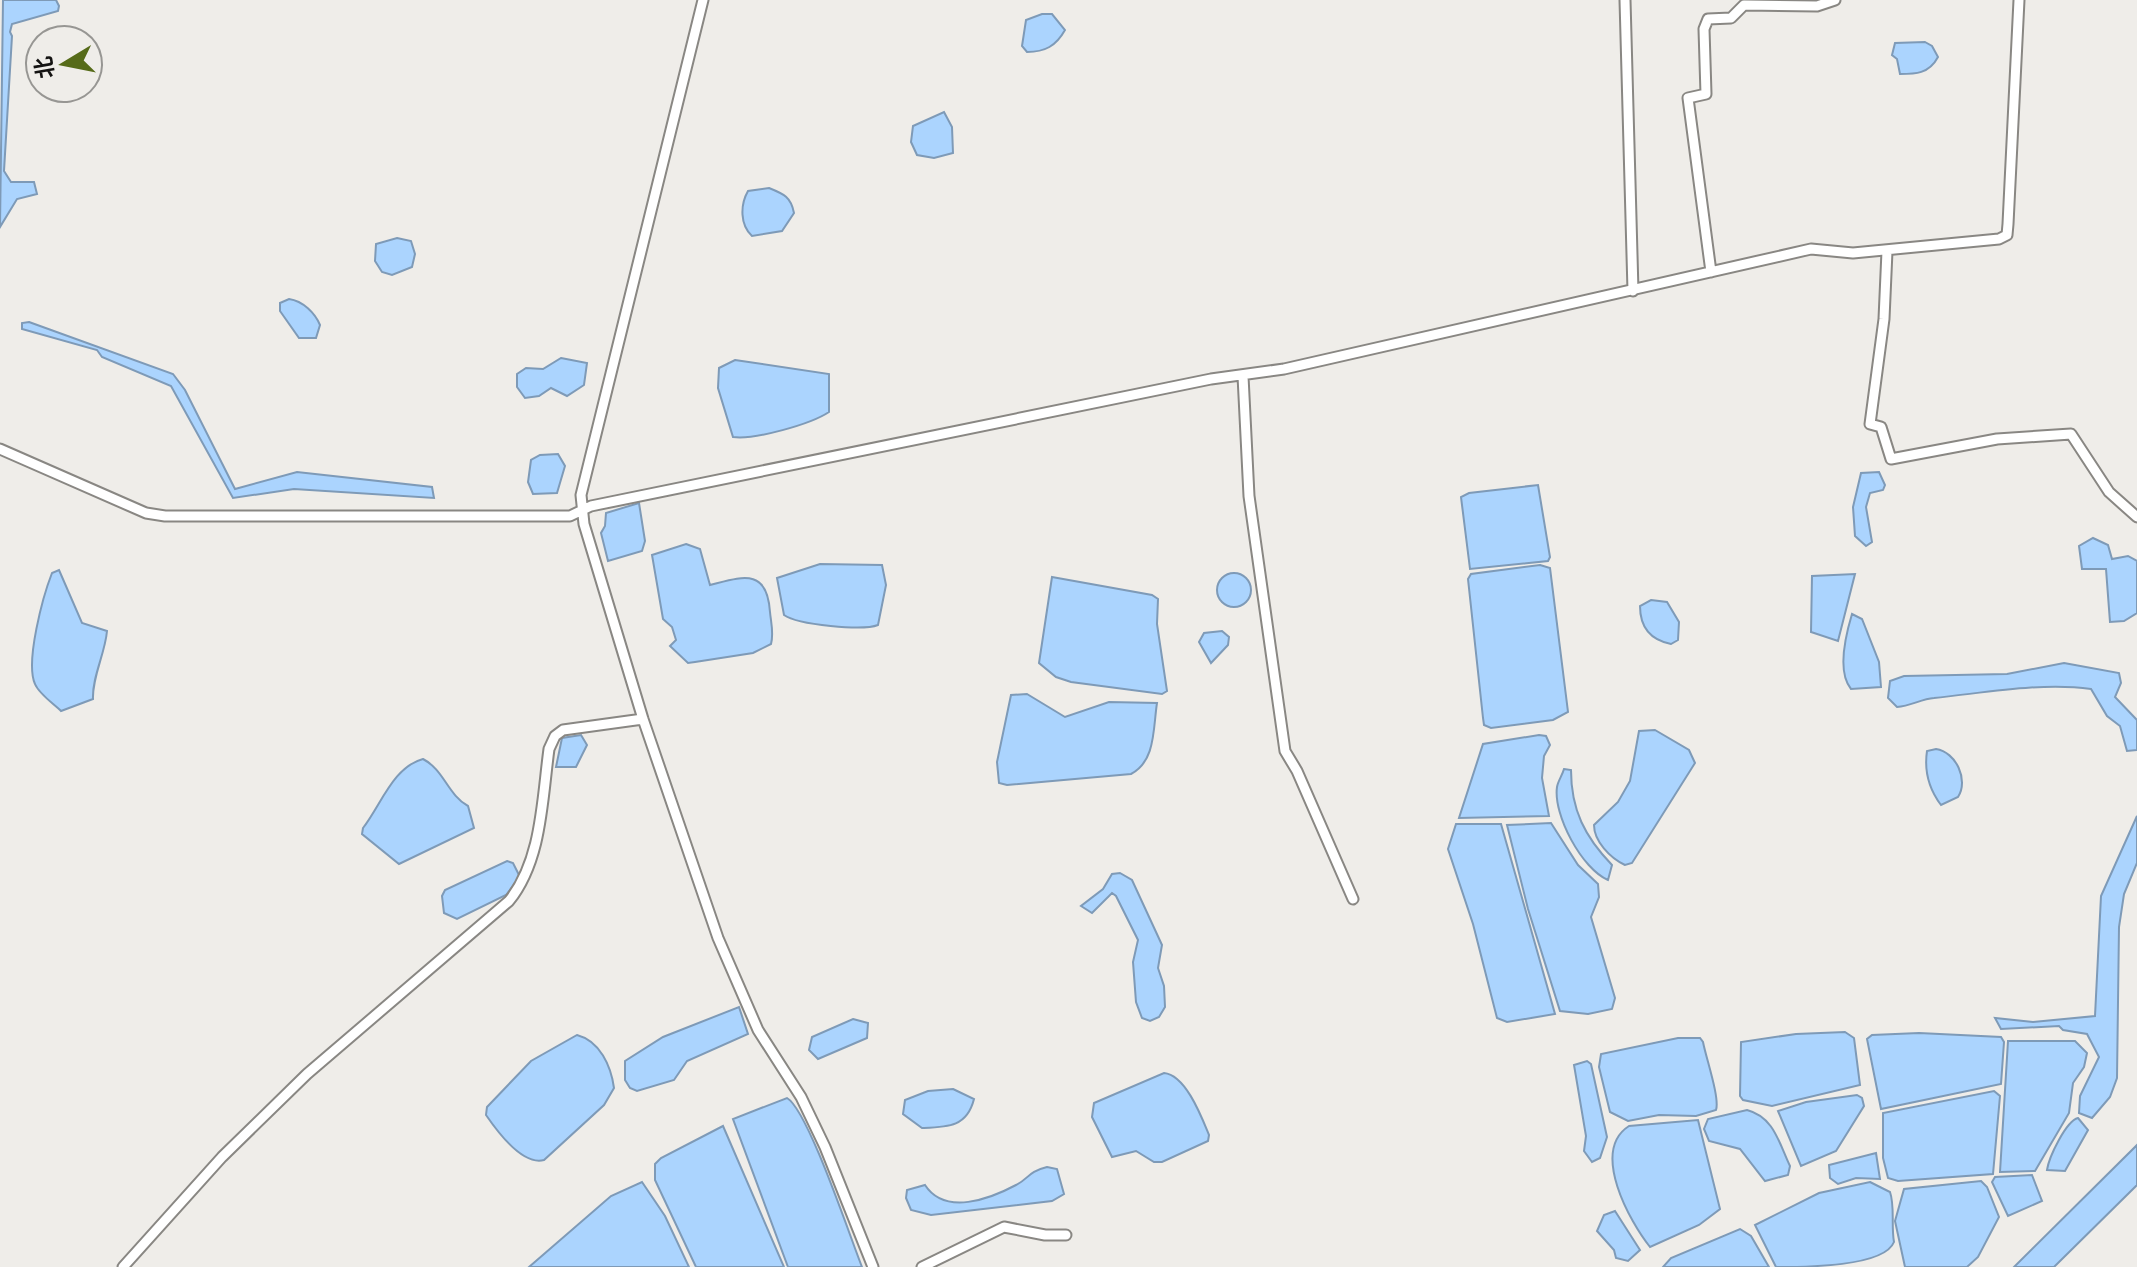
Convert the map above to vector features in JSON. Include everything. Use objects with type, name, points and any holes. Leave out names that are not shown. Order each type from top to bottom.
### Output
[{"type":"street","points":[[703,0],[581,495],[584,524],[643,719],[718,938],[758,1030],[801,1097],[825,1147],[873,1267]]},
{"type":"street","points":[[1625,0],[1633,291]]},
{"type":"street","points":[[1711,272],[1688,98],[1706,94],[1704,29],[1708,19],[1731,18],[1744,5],[1817,6],[1835,0]]},
{"type":"street","points":[[0,449],[146,513],[165,516],[570,516],[583,510],[1211,379],[1243,376],[1811,249],[1853,253],[1887,251],[2007,235],[2019,0]]},
{"type":"street","points":[[1887,251],[1884,319],[1870,424],[1881,427],[1891,459],[1997,439],[2071,434],[2109,492],[2137,517]]},
{"type":"street","points":[[1243,376],[1249,496],[1285,751],[1297,771],[1353,899]]},
{"type":"street","points":[[123,1267],[222,1157],[307,1074],[509,901],[524,883],[534,854],[549,749],[555,736],[563,730],[643,719]]},
{"type":"street","points":[[922,1267],[1004,1227],[1045,1235],[1066,1235]]},
{"type":"water","points":[[3,0],[56,0],[59,6],[58,11],[12,24],[4,171],[11,182],[34,182],[37,194],[17,199],[0,227]]},
{"type":"water","points":[[1052,14],[1065,30],[1049,47],[1027,52],[1022,46],[1026,20]]},
{"type":"water","points":[[1925,42],[1932,46],[1938,57],[1934,63],[1921,72],[1900,74],[1897,59],[1892,55],[1895,43]]},
{"type":"water","points":[[944,112],[952,127],[953,153],[934,158],[917,155],[911,142],[913,126]]},
{"type":"water","points":[[769,188],[786,197],[794,213],[782,231],[752,236],[743,221],[745,197],[748,191]]},
{"type":"water","points":[[397,238],[411,241],[415,254],[412,267],[392,275],[382,272],[375,261],[376,244]]},
{"type":"water","points":[[289,299],[304,305],[315,316],[320,325],[316,338],[299,338],[280,311],[280,303]]},
{"type":"water","points":[[29,322],[173,374],[185,390],[235,489],[297,472],[432,487],[434,498],[294,489],[233,498],[171,386],[102,357],[97,350],[22,329],[22,323]]},
{"type":"water","points":[[561,358],[587,363],[584,385],[567,396],[551,388],[539,396],[525,398],[517,387],[517,374],[526,368],[543,369]]},
{"type":"water","points":[[735,360],[829,374],[829,412],[782,430],[733,437],[718,388],[719,368]]},
{"type":"water","points":[[558,454],[565,466],[557,493],[533,494],[528,482],[531,460],[540,455]]},
{"type":"water","points":[[1879,472],[1885,485],[1883,490],[1870,493],[1866,507],[1872,542],[1866,546],[1855,536],[1853,507],[1861,473]]},
{"type":"water","points":[[1538,485],[1550,557],[1548,561],[1470,569],[1461,497],[1469,493]]},
{"type":"water","points":[[639,503],[645,541],[642,551],[608,561],[601,533],[606,513]]},
{"type":"water","points":[[2093,538],[2108,545],[2112,559],[2128,556],[2137,561],[2137,613],[2124,621],[2110,622],[2106,569],[2082,569],[2079,546]]},
{"type":"water","points":[[686,544],[700,549],[710,585],[742,578],[758,582],[764,588],[772,624],[771,644],[753,653],[688,663],[670,646],[676,640],[672,627],[663,619],[652,555]]},
{"type":"water","points":[[820,564],[882,565],[886,585],[878,625],[831,626],[802,622],[784,615],[777,578]]},
{"type":"water","points":[[1540,565],[1550,568],[1568,712],[1553,720],[1491,728],[1484,725],[1468,579],[1471,574]]},
{"type":"water","points":[[59,570],[82,623],[107,631],[94,682],[93,699],[61,711],[37,688],[32,674],[36,629],[44,597],[52,573]]},
{"type":"water","points":[[1234,573],[1246,578],[1251,590],[1246,602],[1234,607],[1222,602],[1217,590],[1222,578]]},
{"type":"water","points":[[1855,574],[1838,641],[1811,632],[1812,576]]},
{"type":"water","points":[[1052,577],[1152,595],[1158,599],[1157,624],[1167,691],[1162,694],[1071,682],[1056,677],[1039,663]]},
{"type":"water","points":[[1651,600],[1667,602],[1679,622],[1678,640],[1671,644],[1652,636],[1642,621],[1640,606]]},
{"type":"water","points":[[1852,614],[1862,619],[1879,662],[1881,687],[1851,689],[1847,682],[1844,653]]},
{"type":"water","points":[[1222,631],[1229,637],[1228,645],[1211,663],[1199,642],[1204,633]]},
{"type":"water","points":[[2064,663],[2119,673],[2121,683],[2115,697],[2137,720],[2137,750],[2127,751],[2120,726],[2107,716],[2091,689],[2012,689],[1929,699],[1897,707],[1888,698],[1890,681],[1904,676],[2007,674]]},
{"type":"water","points":[[1027,694],[1065,717],[1109,702],[1157,703],[1152,743],[1145,761],[1131,774],[1007,785],[999,783],[997,762],[1011,695]]},
{"type":"water","points":[[1655,730],[1689,750],[1695,763],[1632,863],[1625,865],[1604,848],[1594,825],[1618,802],[1630,781],[1639,731]]},
{"type":"water","points":[[581,735],[587,745],[576,767],[556,767],[562,738]]},
{"type":"water","points":[[1546,736],[1550,745],[1544,756],[1542,778],[1549,816],[1459,818],[1483,744]]},
{"type":"water","points":[[1936,749],[1955,761],[1962,783],[1958,797],[1941,805],[1933,793],[1926,766],[1927,751]]},
{"type":"water","points":[[423,759],[436,769],[455,796],[468,806],[474,828],[399,864],[362,834],[363,828],[396,778],[413,763]]},
{"type":"water","points":[[1564,769],[1571,770],[1581,822],[1612,865],[1608,880],[1588,865],[1565,826],[1557,799]]},
{"type":"water","points":[[2137,816],[2137,863],[2124,894],[2119,927],[2117,1078],[2110,1097],[2092,1118],[2079,1113],[2080,1096],[2099,1057],[2087,1034],[2063,1030],[2059,1026],[2001,1029],[1995,1018],[2033,1022],[2095,1016],[2101,896]]},
{"type":"water","points":[[1551,823],[1578,865],[1598,884],[1599,897],[1591,917],[1615,998],[1612,1009],[1588,1014],[1560,1011],[1528,909],[1507,825]]},
{"type":"water","points":[[1456,824],[1501,824],[1555,1014],[1507,1022],[1497,1018],[1473,924],[1448,849]]},
{"type":"water","points":[[507,861],[513,863],[520,877],[506,895],[457,919],[444,913],[442,896],[445,890]]},
{"type":"water","points":[[1120,873],[1132,880],[1162,945],[1158,968],[1164,986],[1165,1007],[1159,1017],[1150,1021],[1142,1018],[1136,1002],[1133,962],[1138,940],[1116,896],[1112,893],[1092,913],[1081,906],[1103,889],[1112,874]]},
{"type":"water","points":[[739,1007],[748,1034],[687,1061],[674,1080],[637,1091],[630,1088],[625,1080],[625,1061],[663,1037]]},
{"type":"water","points":[[853,1019],[868,1023],[867,1038],[818,1059],[809,1050],[812,1037]]},
{"type":"water","points":[[1845,1032],[1854,1038],[1860,1085],[1772,1106],[1743,1100],[1740,1096],[1741,1042],[1796,1034]]},
{"type":"water","points":[[1919,1033],[2001,1037],[2004,1042],[2001,1084],[1881,1109],[1867,1039],[1872,1035]]},
{"type":"water","points":[[577,1035],[592,1043],[603,1056],[614,1088],[604,1105],[544,1160],[527,1158],[497,1130],[486,1115],[487,1107],[531,1061]]},
{"type":"water","points":[[1678,1038],[1700,1038],[1703,1042],[1716,1110],[1696,1116],[1659,1115],[1628,1121],[1610,1112],[1599,1067],[1601,1054]]},
{"type":"water","points":[[2008,1041],[2075,1041],[2087,1053],[2084,1067],[2073,1083],[2069,1113],[2035,1171],[2000,1172]]},
{"type":"water","points":[[1587,1061],[1591,1064],[1607,1137],[1600,1158],[1592,1162],[1584,1151],[1586,1136],[1574,1065]]},
{"type":"water","points":[[1164,1073],[1179,1081],[1192,1098],[1209,1135],[1208,1141],[1162,1162],[1154,1162],[1136,1151],[1112,1157],[1092,1117],[1094,1103]]},
{"type":"water","points":[[953,1089],[974,1099],[967,1115],[955,1124],[922,1128],[903,1114],[905,1100],[928,1091]]},
{"type":"water","points":[[1994,1091],[2000,1096],[1993,1174],[1898,1181],[1888,1178],[1883,1158],[1883,1113]]},
{"type":"water","points":[[1857,1095],[1862,1098],[1864,1106],[1836,1151],[1801,1166],[1778,1111],[1806,1102]]},
{"type":"water","points":[[787,1098],[796,1107],[817,1149],[862,1267],[788,1267],[733,1119]]},
{"type":"water","points":[[1747,1110],[1764,1118],[1770,1125],[1790,1166],[1788,1175],[1765,1181],[1740,1149],[1709,1141],[1704,1129],[1708,1119]]},
{"type":"water","points":[[2078,1118],[2088,1130],[2065,1171],[2047,1170],[2063,1132]]},
{"type":"water","points":[[1698,1120],[1720,1209],[1699,1225],[1650,1247],[1633,1221],[1617,1186],[1613,1152],[1618,1137],[1629,1126]]},
{"type":"water","points":[[723,1126],[784,1267],[696,1267],[655,1180],[655,1164],[661,1158]]},
{"type":"water","points":[[2137,1145],[2137,1185],[2054,1267],[2014,1267]]},
{"type":"water","points":[[1876,1153],[1880,1179],[1856,1178],[1838,1184],[1830,1178],[1829,1165]]},
{"type":"water","points":[[1047,1167],[1057,1169],[1064,1194],[1052,1201],[931,1215],[911,1210],[906,1198],[907,1190],[925,1185],[944,1200],[968,1202],[1005,1190]]},
{"type":"water","points":[[2032,1175],[2042,1201],[2008,1216],[1992,1182],[1995,1177]]},
{"type":"water","points":[[1981,1181],[1987,1187],[1999,1217],[1978,1257],[1967,1267],[1905,1267],[1895,1221],[1904,1189]]},
{"type":"water","points":[[642,1182],[665,1216],[689,1267],[529,1267],[611,1196]]},
{"type":"water","points":[[1870,1182],[1890,1192],[1894,1242],[1887,1250],[1860,1261],[1842,1264],[1776,1267],[1755,1225],[1819,1193]]},
{"type":"water","points":[[1615,1211],[1640,1250],[1628,1261],[1616,1258],[1614,1250],[1597,1231],[1604,1215]]},
{"type":"water","points":[[1740,1229],[1751,1236],[1769,1267],[1663,1267],[1671,1258]]}]
